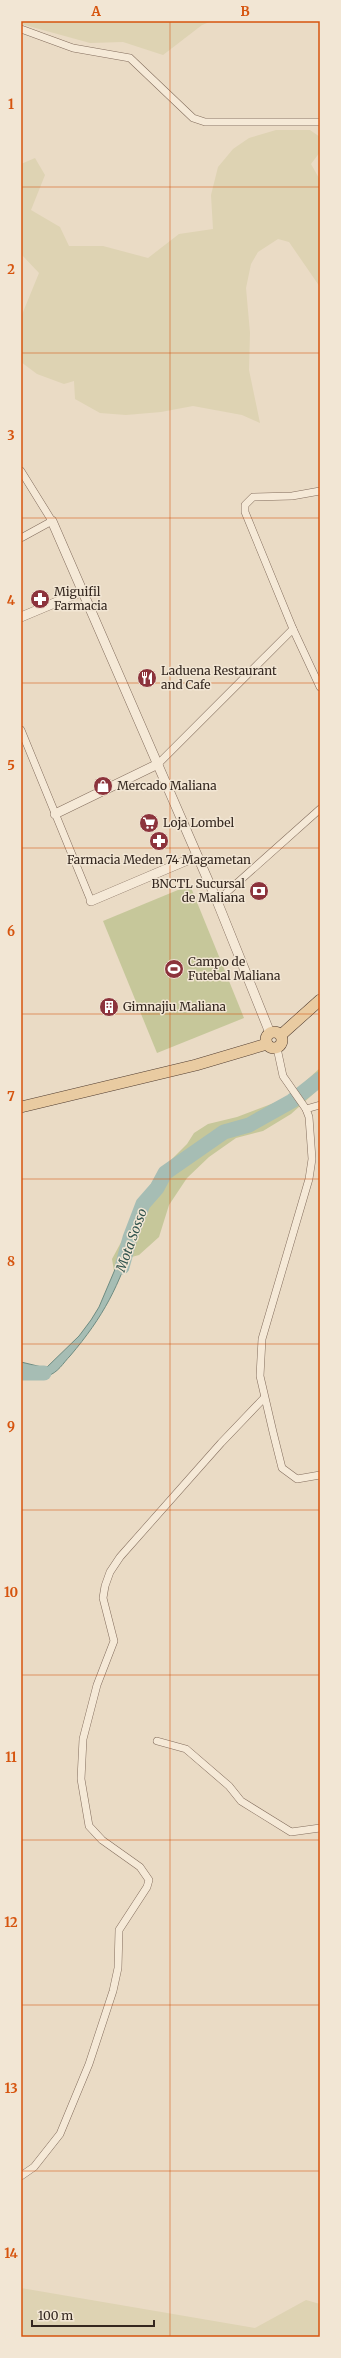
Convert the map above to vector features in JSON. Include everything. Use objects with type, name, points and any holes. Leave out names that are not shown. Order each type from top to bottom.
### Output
[{"type":"main road","points":[[21,1107],[196,1065],[274,1040],[320,1000]]},
{"type":"street","points":[[21,29],[73,48],[130,58],[193,118],[205,122],[320,122]]},
{"type":"street","points":[[21,471],[52,521],[217,901],[274,1040],[283,1076],[306,1109],[310,1126],[312,1159],[309,1179],[262,1339],[260,1376],[264,1398],[282,1468],[297,1479],[320,1475]]},
{"type":"street","points":[[320,491],[292,496],[253,497],[245,505],[245,512],[293,629],[320,687]]},
{"type":"street","points":[[21,538],[52,521]]},
{"type":"street","points":[[21,617],[83,591]]},
{"type":"street","points":[[55,814],[158,764],[293,629]]},
{"type":"street","points":[[21,730],[91,901],[198,856]]},
{"type":"street","points":[[217,901],[320,809]]},
{"type":"street","points":[[306,1109],[320,1105]]},
{"type":"street","points":[[21,2176],[34,2167],[60,2134],[89,2064],[112,1990],[118,1968],[119,1930],[147,1887],[149,1880],[140,1867],[102,1840],[89,1826],[81,1779],[83,1739],[97,1685],[114,1641],[103,1598],[104,1586],[110,1572],[120,1557],[221,1443],[264,1398]]},
{"type":"street","points":[[157,1741],[186,1750],[229,1786],[241,1801],[291,1832],[320,1828]]},
{"type":"shaded area","points":[[21,21],[212,21],[202,25],[163,55],[123,42],[90,43],[21,24]]},
{"type":"shaded area","points":[[276,130],[310,130],[320,137],[320,152],[311,164],[320,180],[320,287],[289,242],[278,239],[258,252],[251,264],[246,288],[250,333],[249,370],[260,423],[242,415],[193,406],[161,412],[126,415],[100,413],[75,399],[74,381],[64,384],[37,374],[21,362],[21,317],[39,273],[21,254],[21,164],[35,158],[45,175],[31,210],[60,227],[69,246],[103,246],[148,258],[179,234],[213,229],[211,195],[218,167],[233,149],[249,138]]},
{"type":"shaded area","points":[[135,1236],[123,1270],[109,1300],[92,1327],[70,1356],[51,1375],[43,1377],[21,1372],[21,1362],[46,1368],[79,1336],[99,1307],[122,1253]]},
{"type":"shaded area","points":[[21,2288],[255,2328],[306,2300],[320,2304],[320,2337],[21,2337]]},
{"type":"green space","name":"Campo de Futebal Maliana","points":[[190,885],[244,1018],[157,1053],[103,921]]},
{"type":"green space","points":[[320,1068],[320,1088],[291,1114],[263,1131],[236,1138],[209,1157],[187,1178],[169,1205],[159,1237],[139,1255],[128,1258],[134,1238],[123,1253],[114,1271],[112,1259],[133,1220],[138,1205],[157,1174],[187,1144],[194,1133],[208,1124],[237,1117],[287,1098]]},
{"type":"waterway","name":"Mota Sosso","points":[[122,1267],[130,1238],[143,1204],[157,1188],[165,1173],[224,1132],[249,1125],[292,1101],[320,1079]]},
{"type":"waterway","name":"Mota Sosso","points":[[21,1373],[44,1373]]},
{"type":"place","name":"Miguifil Farmacia","points":[[40,599]]},
{"type":"place","name":"Laduena Restaurant and Cafe","points":[[147,678]]},
{"type":"place","name":"Mercado Maliana","points":[[103,786]]},
{"type":"place","name":"Loja Lombel","points":[[149,823]]},
{"type":"place","name":"Farmacia Meden 74 Magametan","points":[[159,841]]},
{"type":"place","name":"BNCTL Sucursal de Maliana","points":[[259,891]]},
{"type":"place","name":"Campo de Futebal Maliana","points":[[174,969]]},
{"type":"place","name":"Gimnajiu Maliana","points":[[109,1007]]}]
